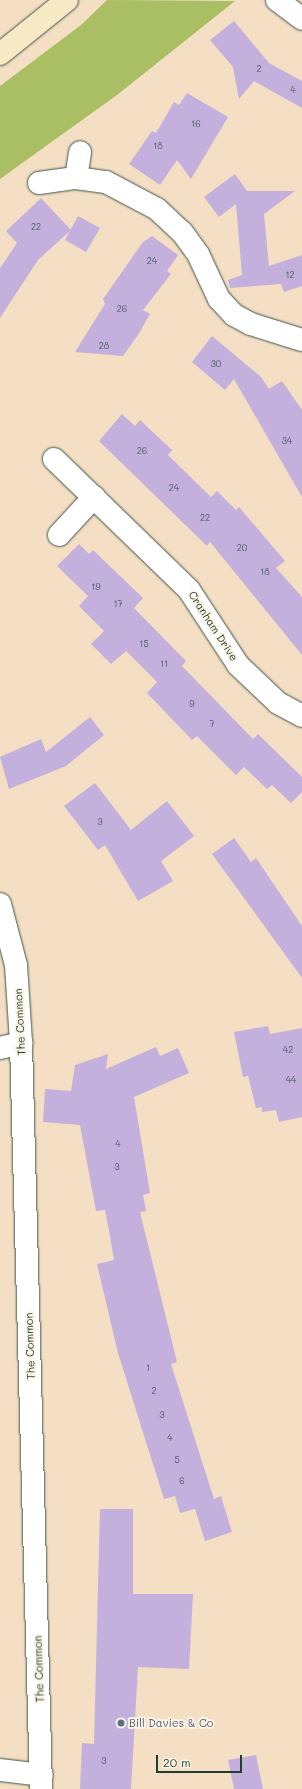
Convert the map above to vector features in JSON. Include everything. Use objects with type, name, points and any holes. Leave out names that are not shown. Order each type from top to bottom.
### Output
[{"type":"street","points":[[0,54],[67,0]]},
{"type":"street","points":[[277,0],[302,19]]},
{"type":"street","points":[[76,178],[80,152]]},
{"type":"street","points":[[38,183],[76,178],[106,182],[157,208],[182,232],[198,254],[219,299],[234,315],[251,324],[302,340]]},
{"type":"street","name":"Cranham Drive","points":[[54,459],[189,590],[238,665],[278,703],[302,716]]},
{"type":"street","points":[[59,535],[94,497]]},
{"type":"street","name":"The Common","points":[[0,904],[16,965],[21,1043],[41,1782]]},
{"type":"street","points":[[0,1048],[21,1043]]},
{"type":"street","points":[[0,1770],[41,1782]]},
{"type":"green space","points":[[107,0],[235,1],[117,95],[0,179],[0,86],[81,25]]},
{"type":"building","points":[[234,21],[269,63],[302,81],[302,108],[254,81],[239,99],[233,67],[210,40]]},
{"type":"building","points":[[187,93],[228,117],[191,179],[177,160],[160,185],[129,164],[152,131],[156,133],[174,102],[179,105]]},
{"type":"building","points":[[235,174],[247,191],[295,191],[264,214],[269,266],[302,255],[302,286],[284,292],[281,284],[230,288],[228,280],[242,275],[236,204],[219,217],[204,197]]},
{"type":"building","points":[[41,198],[71,230],[38,260],[0,318],[0,268],[17,243],[6,231]]},
{"type":"building","points":[[78,216],[100,228],[86,252],[65,240]]},
{"type":"building","points":[[152,236],[178,255],[167,271],[171,274],[143,310],[150,314],[138,335],[123,356],[75,352],[105,304],[103,299],[143,242]]},
{"type":"building","points":[[212,336],[261,377],[269,389],[282,381],[302,410],[302,497],[234,379],[225,390],[192,362]]},
{"type":"building","points":[[122,414],[135,426],[140,420],[172,450],[168,455],[211,497],[217,491],[236,510],[239,507],[285,561],[276,568],[302,597],[302,655],[210,542],[207,546],[99,441]]},
{"type":"building","points":[[79,544],[89,554],[93,550],[143,598],[134,608],[186,661],[182,666],[253,739],[258,734],[302,777],[302,792],[291,803],[272,785],[267,789],[244,767],[236,775],[197,736],[192,740],[147,693],[157,682],[126,651],[111,664],[91,644],[104,631],[79,606],[88,596],[57,566]]},
{"type":"building","points":[[90,717],[104,735],[66,766],[9,789],[0,757],[41,739],[46,752]]},
{"type":"building","points":[[95,783],[131,830],[167,801],[194,836],[161,861],[173,881],[138,901],[105,845],[98,850],[64,806]]},
{"type":"building","points":[[234,838],[251,862],[256,858],[302,926],[302,978],[212,854]]},
{"type":"building","points":[[268,1026],[270,1034],[302,1028],[302,1117],[279,1122],[276,1110],[262,1112],[262,1107],[256,1108],[248,1076],[243,1077],[234,1032]]},
{"type":"building","points":[[156,1047],[160,1056],[178,1048],[189,1073],[134,1097],[150,1193],[143,1195],[146,1211],[140,1212],[177,1362],[171,1364],[214,1499],[221,1496],[232,1532],[205,1541],[195,1509],[180,1513],[175,1496],[164,1499],[118,1353],[97,1264],[114,1260],[110,1236],[105,1210],[96,1211],[80,1125],[43,1122],[45,1089],[71,1091],[75,1065],[108,1054],[106,1069]]},
{"type":"building","points":[[100,1509],[133,1509],[133,1594],[193,1594],[189,1669],[138,1667],[131,1789],[80,1789],[82,1743],[94,1744]]},
{"type":"building","points":[[256,1755],[263,1789],[234,1789],[228,1760]]},
{"type":"place","name":"Bill Davies & Co","points":[[121,1723]]}]
